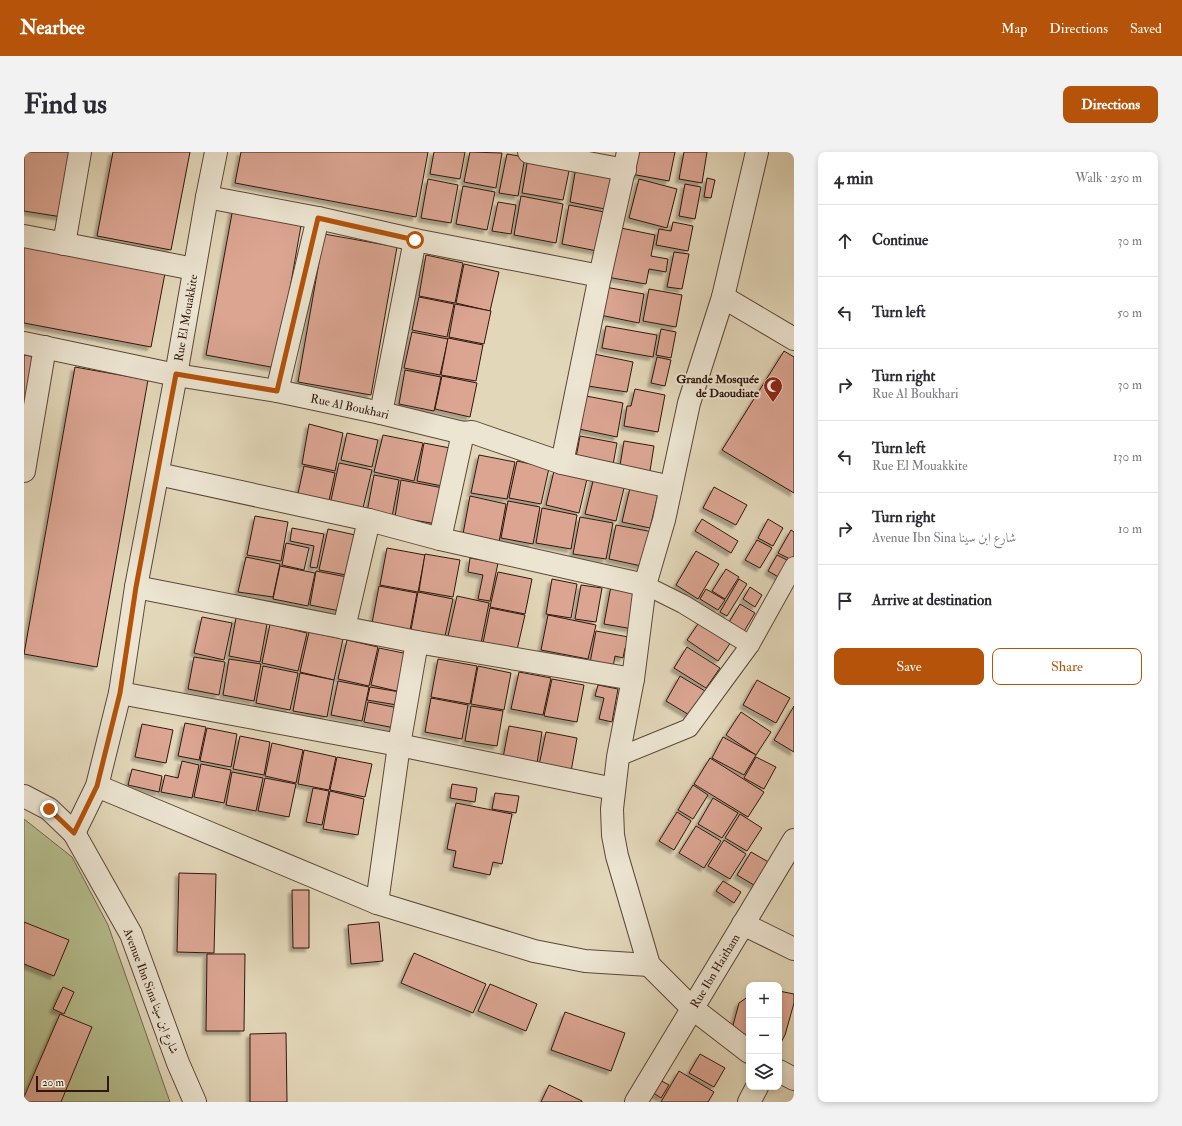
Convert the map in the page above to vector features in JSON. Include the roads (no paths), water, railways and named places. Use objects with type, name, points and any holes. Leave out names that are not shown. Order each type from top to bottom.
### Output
[{"type":"street","points":[[64,244],[80,152]]},
{"type":"street","name":"Rue El Mouakkite","points":[[74,833],[97,786],[120,693],[136,587],[216,152]]},
{"type":"street","points":[[529,152],[626,161],[600,276],[562,463]]},
{"type":"street","points":[[746,1050],[692,1008],[650,965],[617,856],[613,835],[612,809],[618,757],[632,679],[645,585],[672,487],[689,403],[723,297],[757,152]]},
{"type":"street","points":[[207,197],[318,218],[415,240],[600,276]]},
{"type":"street","points":[[277,391],[318,218]]},
{"type":"street","points":[[24,236],[194,269]]},
{"type":"street","points":[[381,413],[415,240]]},
{"type":"street","points":[[723,297],[794,339]]},
{"type":"street","points":[[24,471],[34,345]]},
{"type":"street","name":"Rue Al Boukhari","points":[[34,345],[176,374],[277,391],[381,413],[463,433],[472,432],[562,463],[672,487]]},
{"type":"street","points":[[440,539],[463,433]]},
{"type":"street","points":[[158,474],[369,520],[440,539],[645,585],[683,604],[750,644]]},
{"type":"street","points":[[344,628],[369,520]]},
{"type":"street","points":[[618,757],[689,728],[750,644],[794,566]]},
{"type":"street","points":[[136,587],[417,642],[632,679]]},
{"type":"street","points":[[377,903],[399,745],[417,642]]},
{"type":"street","points":[[120,693],[399,745],[614,788]]},
{"type":"street","points":[[97,786],[377,903],[534,951],[585,961],[650,965]]},
{"type":"street","name":"Avenue Ibn Sina شارع ابن سينا","points":[[24,796],[49,809],[74,833],[132,934],[178,1063],[195,1102]]},
{"type":"street","name":"Rue Ibn Haitham","points":[[636,1102],[794,840]]},
{"type":"street","points":[[744,924],[794,950]]},
{"type":"street","points":[[782,1073],[794,1079]]},
{"type":"street","points":[[749,1102],[755,1090]]},
{"type":"place","name":"Grande Mosquée de Daoudiate","points":[[773,403]]}]
